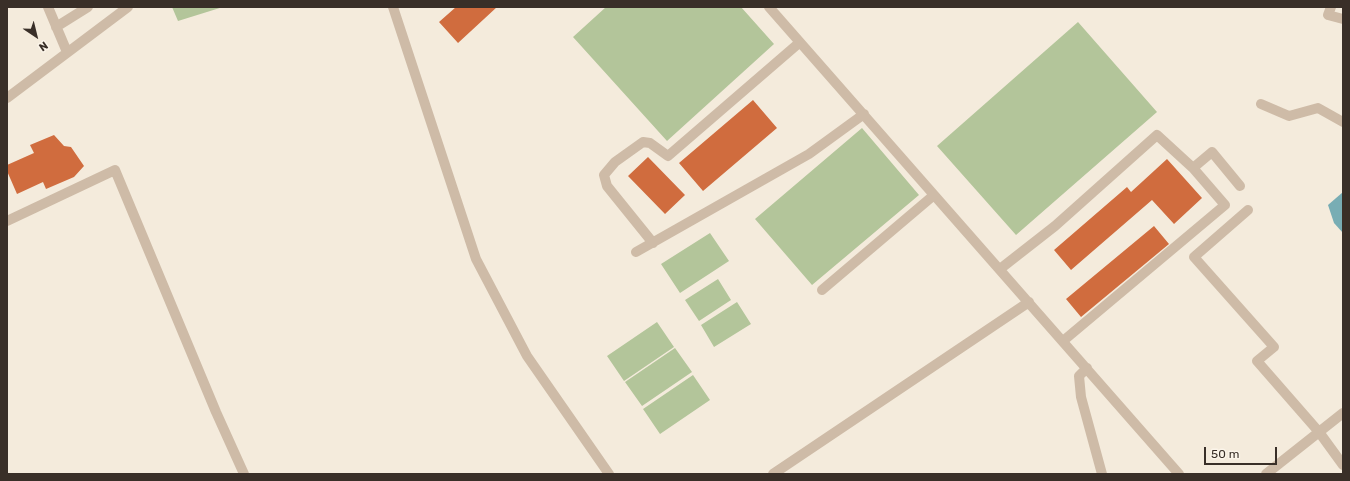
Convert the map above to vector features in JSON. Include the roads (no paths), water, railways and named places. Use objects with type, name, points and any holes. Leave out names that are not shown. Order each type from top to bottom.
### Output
[{"type":"street","points":[[48,7],[67,52]]},
{"type":"street","points":[[56,27],[88,7]]},
{"type":"street","points":[[7,98],[128,7]]},
{"type":"street","points":[[394,7],[476,259],[527,356],[610,474]]},
{"type":"street","points":[[769,7],[799,43],[864,114],[1179,474]]},
{"type":"street","points":[[1330,7],[1328,16],[1343,19]]},
{"type":"street","points":[[653,243],[606,186],[604,175],[614,162],[644,142],[650,143],[668,156],[799,43]]},
{"type":"street","points":[[1261,104],[1289,116],[1318,108],[1343,122]]},
{"type":"street","points":[[636,252],[809,154],[864,114]]},
{"type":"street","points":[[1000,269],[1055,226],[1157,135],[1193,168],[1225,205],[1063,341]]},
{"type":"street","points":[[1193,168],[1212,152],[1240,186]]},
{"type":"street","points":[[7,222],[115,170],[216,412],[244,474]]},
{"type":"street","points":[[822,290],[934,194]]},
{"type":"street","points":[[1248,210],[1194,257],[1274,347],[1257,361],[1319,432],[1343,465]]},
{"type":"street","points":[[773,474],[1028,302]]},
{"type":"street","points":[[1087,368],[1079,376],[1081,397],[1102,474]]},
{"type":"street","points":[[1266,474],[1343,413]]},
{"type":"water","points":[[1343,192],[1343,233],[1334,223],[1328,205]]}]
